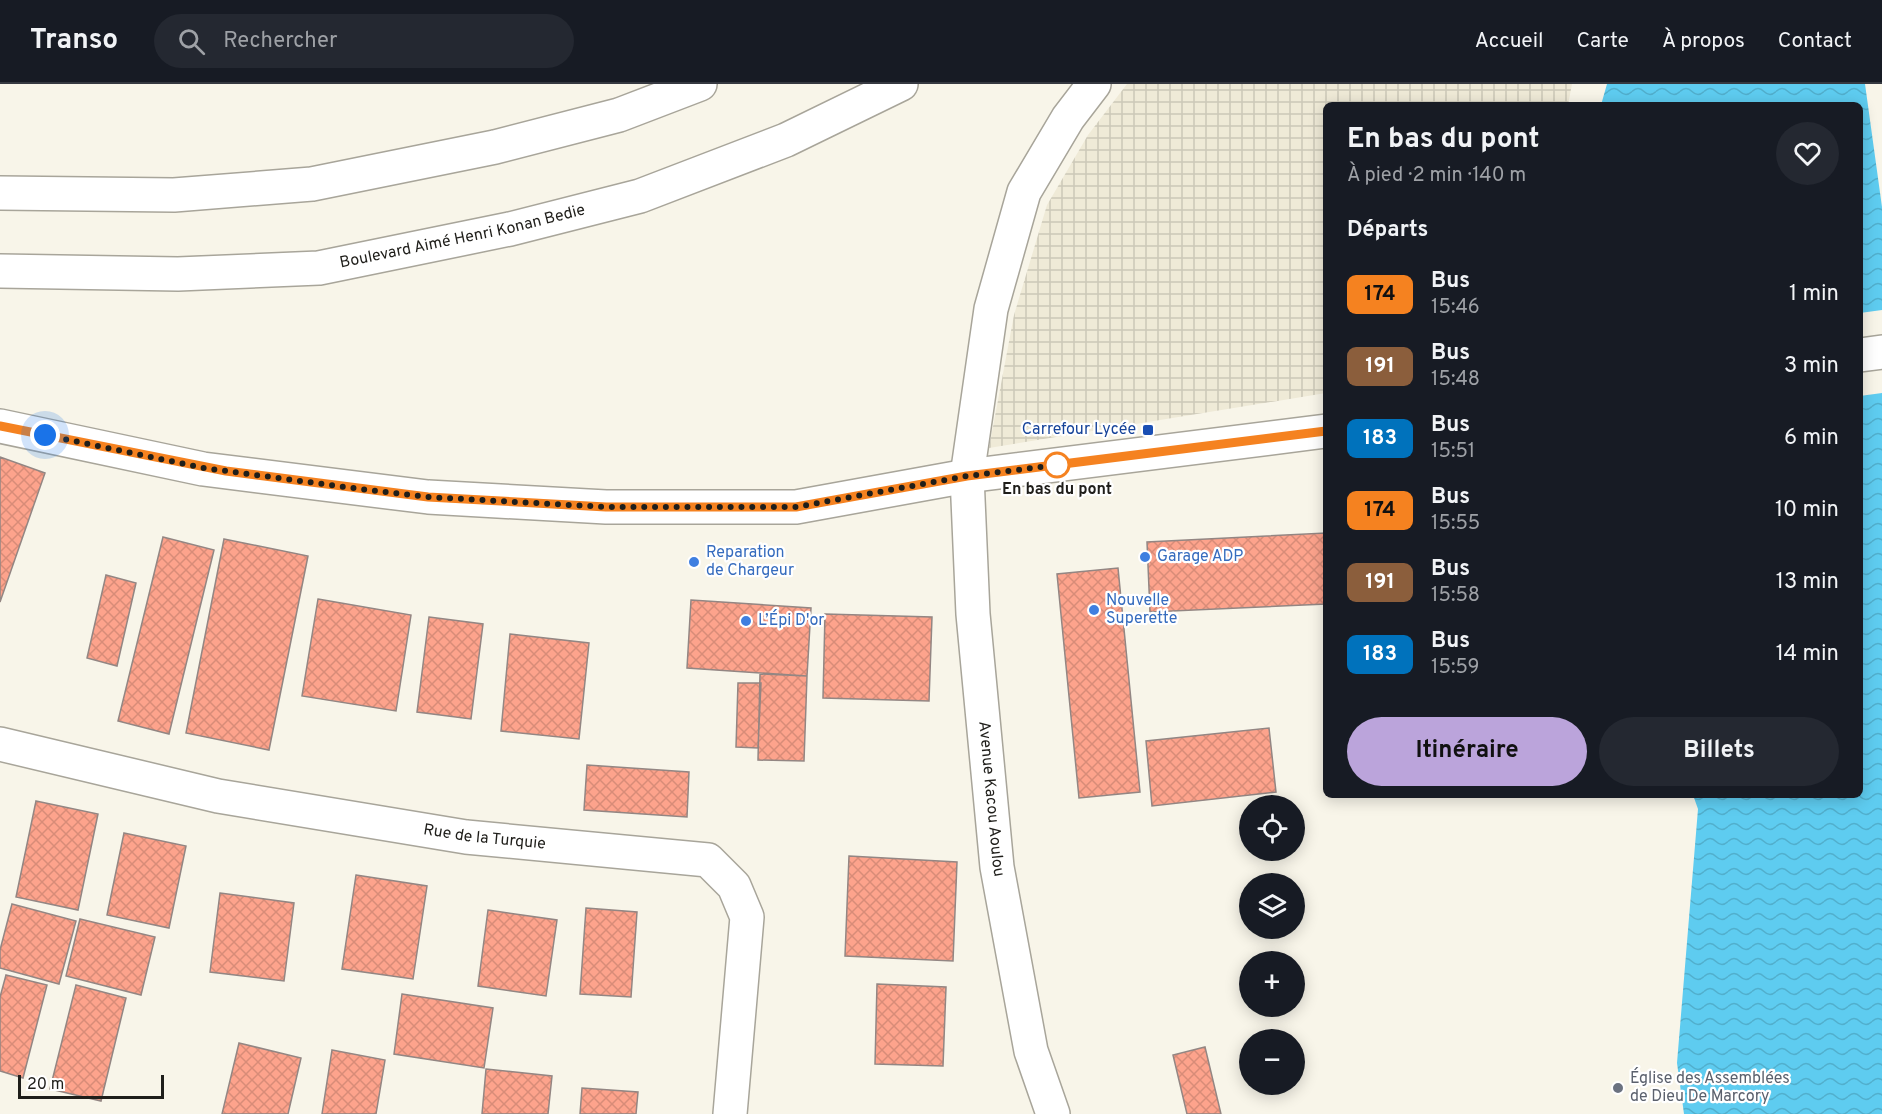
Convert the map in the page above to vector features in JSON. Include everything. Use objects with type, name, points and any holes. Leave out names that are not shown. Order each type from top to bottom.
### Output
[{"type":"main road","points":[[6,193],[174,195],[312,184],[495,147],[619,115],[700,84]]},
{"type":"main road","name":"Boulevard Aimé Henri Konan Bedie","points":[[4,272],[178,274],[320,268],[510,229],[640,196],[786,140],[901,84]]},
{"type":"main road","name":"Avenue Kacou Aoulou","points":[[1053,1114],[1031,1051],[997,867],[973,614],[967,476],[991,309],[1024,192],[1068,118],[1094,84]]},
{"type":"main road","points":[[1863,355],[1882,352]]},
{"type":"main road","points":[[0,426],[204,468],[440,498],[606,507],[796,507],[967,476],[1323,431]]},
{"type":"main road","name":"Rue de la Turquie","points":[[0,744],[218,796],[454,835],[708,860],[734,886],[747,917],[730,1114]]},
{"type":"shaded area","points":[[1127,84],[1572,84],[1569,102],[1323,102],[1323,393],[989,448],[1014,315],[1047,205],[1088,135]]},
{"type":"water","points":[[1607,84],[1865,84],[1882,207],[1882,1114],[1684,1114],[1677,1063],[1698,809],[1694,798],[1863,798],[1863,102],[1602,102]]},
{"type":"pier","points":[[1882,310],[1882,393],[1863,396],[1863,313]]},
{"type":"building","points":[[0,457],[45,473],[0,602]]},
{"type":"building","points":[[1323,533],[1323,604],[1150,612],[1147,542]]},
{"type":"building","points":[[163,537],[214,550],[169,734],[118,721]]},
{"type":"building","points":[[224,539],[308,556],[269,750],[186,733]]},
{"type":"building","points":[[1118,568],[1140,792],[1079,798],[1057,574]]},
{"type":"building","points":[[106,575],[136,583],[117,666],[87,658]]},
{"type":"building","points":[[318,599],[411,615],[396,711],[302,696]]},
{"type":"building","points":[[691,600],[811,608],[807,676],[687,668]]},
{"type":"building","points":[[825,614],[932,617],[929,701],[823,698]]},
{"type":"building","points":[[429,617],[483,624],[471,719],[417,712]]},
{"type":"building","points":[[510,634],[589,643],[579,739],[501,731]]},
{"type":"building","points":[[760,674],[807,676],[804,761],[758,760]]},
{"type":"building","points":[[738,683],[761,683],[758,748],[736,747]]},
{"type":"building","points":[[1269,728],[1276,792],[1152,806],[1146,741]]},
{"type":"building","points":[[587,765],[689,772],[687,817],[584,810]]},
{"type":"building","points":[[36,801],[98,814],[78,910],[16,897]]},
{"type":"building","points":[[124,833],[186,846],[169,928],[107,915]]},
{"type":"building","points":[[849,856],[957,862],[953,961],[845,956]]},
{"type":"building","points":[[356,875],[427,886],[413,979],[342,969]]},
{"type":"building","points":[[220,893],[294,903],[284,981],[210,972]]},
{"type":"building","points":[[12,904],[76,921],[59,984],[0,968],[0,950]]},
{"type":"building","points":[[586,908],[637,912],[631,997],[580,994]]},
{"type":"building","points":[[488,910],[557,920],[546,996],[478,986]]},
{"type":"building","points":[[80,919],[155,937],[141,995],[66,976]]},
{"type":"building","points":[[6,975],[47,985],[23,1078],[0,1071],[0,997]]},
{"type":"building","points":[[877,984],[946,987],[943,1066],[875,1064]]},
{"type":"building","points":[[76,985],[126,998],[101,1101],[50,1089]]},
{"type":"building","points":[[402,994],[493,1008],[484,1068],[394,1054]]},
{"type":"building","points":[[239,1043],[301,1058],[288,1114],[222,1114]]},
{"type":"building","points":[[1205,1047],[1221,1114],[1187,1114],[1173,1055]]},
{"type":"building","points":[[332,1050],[385,1060],[376,1114],[322,1114]]},
{"type":"building","points":[[486,1069],[552,1076],[548,1114],[482,1114]]},
{"type":"building","points":[[582,1088],[638,1092],[636,1114],[580,1114]]},
{"type":"bus line","name":"174","points":[[0,426],[226,471],[428,497],[606,507],[796,507],[967,476],[1323,431]]},
{"type":"place","name":"Carrefour Lycée","points":[[1148,430]]},
{"type":"place","name":"En bas du pont","points":[[1057,465]]},
{"type":"place","name":"Garage ADP","points":[[1145,557]]},
{"type":"place","name":"Reparation de Chargeur","points":[[694,562]]},
{"type":"place","name":"Nouvelle Superette","points":[[1094,610]]},
{"type":"place","name":"L’Épi D'or","points":[[746,621]]},
{"type":"place","name":"Église des Assemblées de Dieu De Marcory","points":[[1618,1088]]},
{"type":"route","points":[[45,435],[204,468],[360,489],[428,497],[606,507],[796,507],[967,476],[1057,465]]}]
